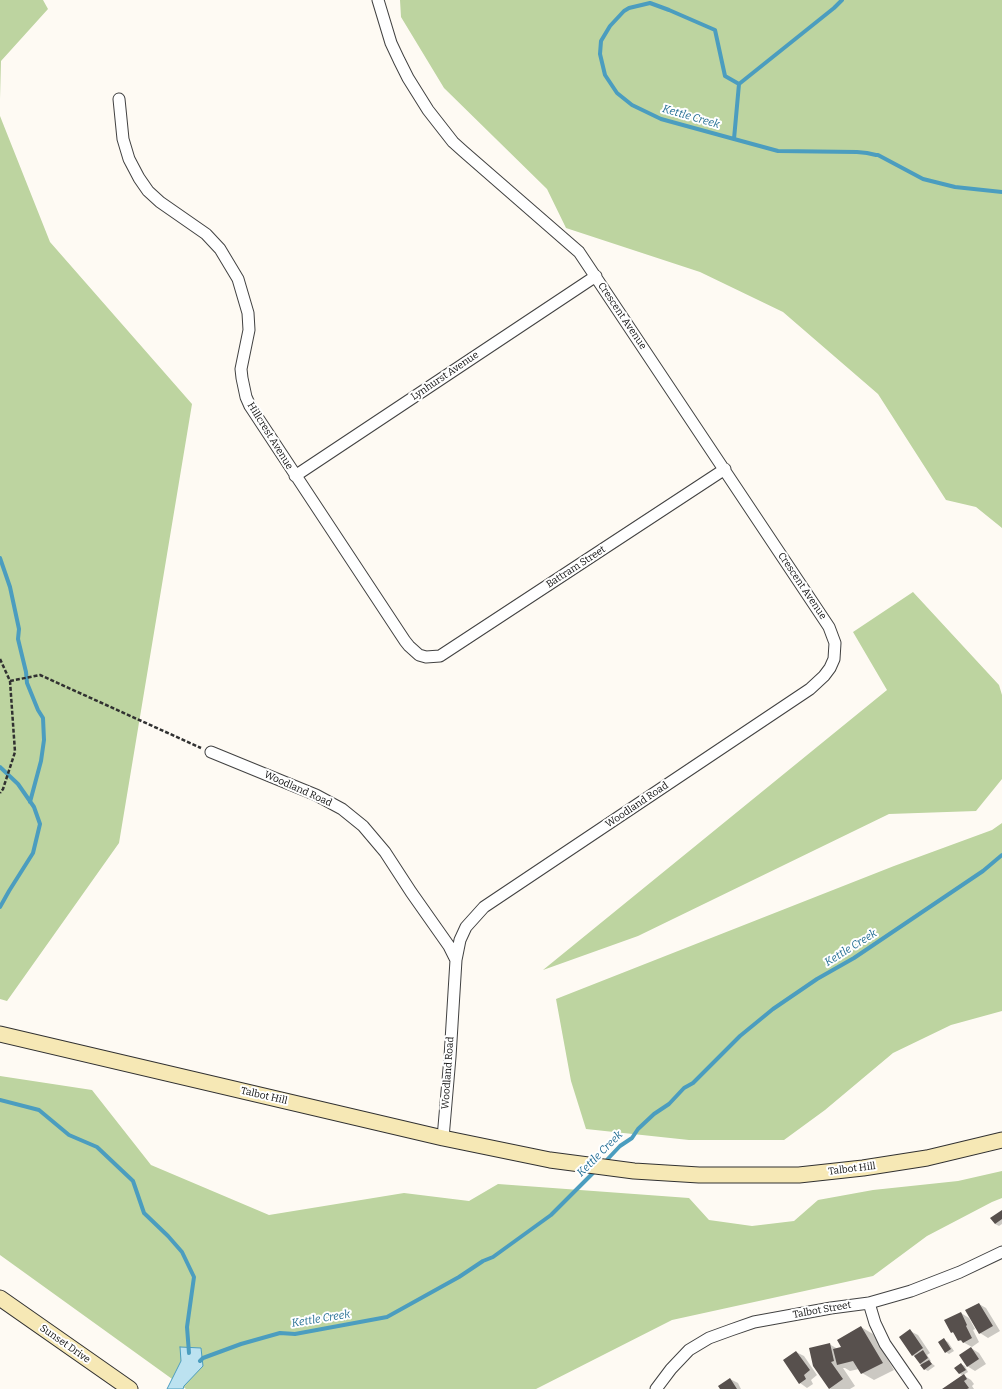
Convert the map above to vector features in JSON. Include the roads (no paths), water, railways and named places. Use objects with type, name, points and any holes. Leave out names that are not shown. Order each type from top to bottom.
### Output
[{"type":"main road","name":"Talbot Hill","points":[[0,1034],[443,1138],[550,1160],[620,1170],[699,1175],[799,1175],[863,1168],[927,1158],[1002,1140]]},
{"type":"main road","name":"Sunset Drive","points":[[0,1298],[130,1389]]},
{"type":"street","name":"Crescent Avenue","points":[[378,0],[391,43],[402,66],[417,94],[444,132],[463,151],[572,244],[596,276],[830,627],[835,643],[834,659]]},
{"type":"street","name":"Hillcrest Avenue","points":[[119,99],[125,144],[133,168],[139,178],[148,191],[160,202],[206,234],[220,249],[238,279],[246,304],[248,321],[247,340],[241,369],[243,387],[250,406],[405,641],[414,651],[426,657]]},
{"type":"street","name":"Lynhurst Avenue","points":[[295,476],[596,276]]},
{"type":"street","name":"Battram Street","points":[[426,657],[440,656],[725,469]]},
{"type":"street","name":"Woodland Road","points":[[443,1138],[456,960],[460,940],[466,928],[484,907],[810,689],[824,676],[834,659]]},
{"type":"street","name":"Woodland Road","points":[[211,752],[316,795],[342,809],[363,826],[382,847],[411,892],[449,946],[456,960]]},
{"type":"street","name":"Talbot Street","points":[[656,1389],[671,1368],[689,1350],[716,1335],[754,1322],[869,1302],[925,1287],[1002,1252]]},
{"type":"street","points":[[869,1302],[875,1323],[885,1344],[916,1389]]},
{"type":"water","points":[[180,1347],[201,1348],[203,1366],[184,1386],[183,1389],[167,1389],[181,1361]]},
{"type":"waterway","name":"Kettle Creek","points":[[842,0],[739,84],[734,139],[778,151],[857,152],[878,155],[923,179],[955,187],[1002,192]]},
{"type":"waterway","name":"Kettle Creek","points":[[734,139],[661,119],[632,105],[617,93],[605,75],[600,54],[601,41],[610,26],[624,11],[629,8],[650,3],[715,30],[725,76],[739,84]]},
{"type":"waterway","points":[[0,558],[10,587],[19,629],[18,639],[26,672],[27,683],[38,710],[43,718],[44,740],[41,761],[30,802]]},
{"type":"waterway","points":[[0,767],[18,784],[34,807],[40,824],[33,853],[0,907]]},
{"type":"waterway","name":"Kettle Creek","points":[[603,1164],[620,1146],[632,1138],[638,1129],[654,1114],[669,1104],[684,1088],[693,1083],[740,1036],[773,1009],[817,979],[854,958],[983,871],[1002,855]]},
{"type":"waterway","points":[[0,1100],[39,1110],[69,1135],[97,1147],[133,1181],[144,1213],[182,1252],[194,1277],[187,1327],[189,1353]]},
{"type":"waterway","name":"Kettle Creek","points":[[200,1361],[203,1358],[241,1344],[280,1333],[295,1334],[387,1317],[459,1277],[483,1261],[493,1257],[551,1215],[596,1170]]}]
